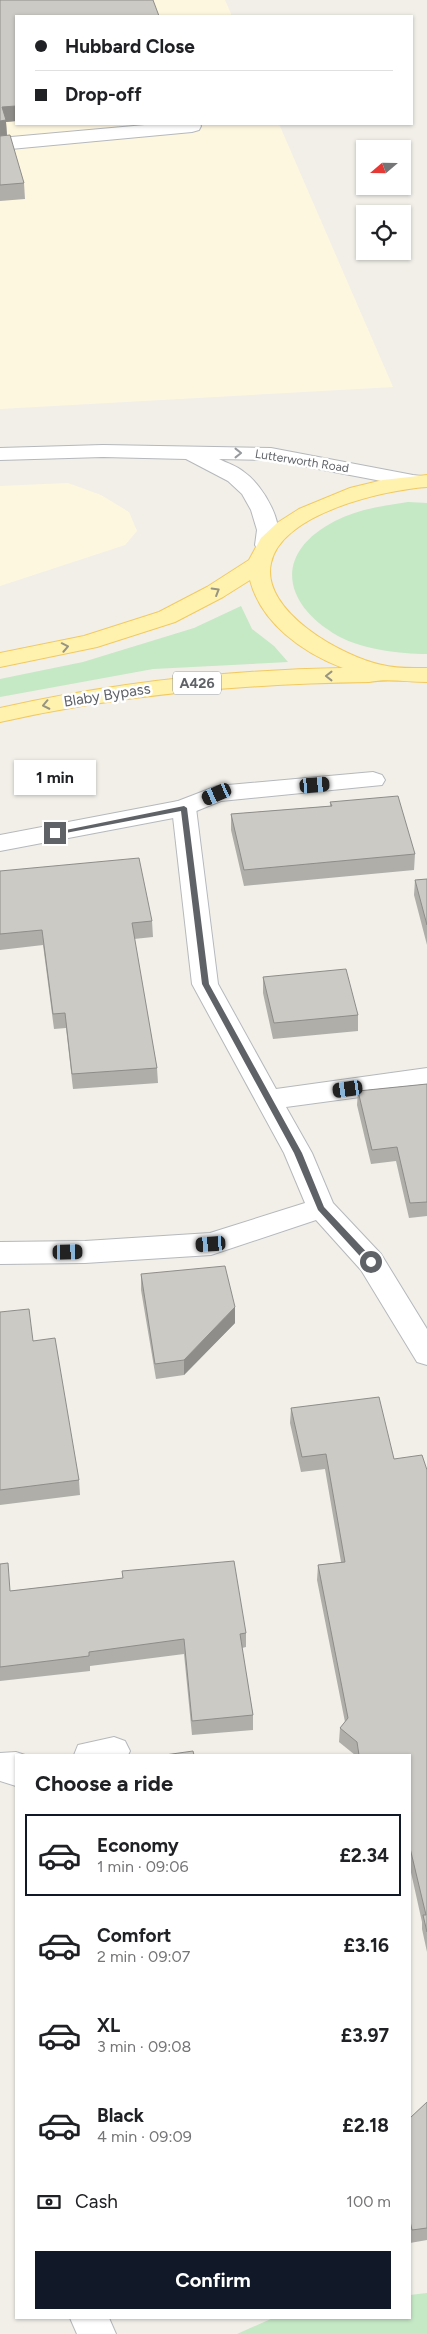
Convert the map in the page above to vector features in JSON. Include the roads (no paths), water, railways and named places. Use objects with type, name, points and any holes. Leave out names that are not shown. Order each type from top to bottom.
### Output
[{"type":"main road","points":[[0,660],[89,642],[168,617],[215,592],[263,554],[288,526],[312,510],[344,496],[379,487],[420,481]]},
{"type":"main road","points":[[263,554],[263,590],[276,613],[294,632],[319,648],[350,663],[396,675],[427,675]]},
{"type":"main road","name":"Blaby Bypass","points":[[0,715],[96,695],[228,680],[296,676],[396,675]]},
{"type":"street","points":[[0,144],[192,126]]},
{"type":"street","name":"Lutterworth Road","points":[[0,454],[103,451],[271,454],[420,481]]},
{"type":"street","name":"Lutterworth Road","points":[[190,453],[236,476],[251,491],[262,510],[268,530],[263,554]]},
{"type":"street","points":[[0,843],[184,808],[217,794],[373,780]]},
{"type":"street","points":[[184,808],[206,984],[298,1153],[321,1208],[371,1262],[427,1354]]},
{"type":"street","points":[[269,1100],[427,1078]]},
{"type":"street","points":[[0,1253],[85,1252],[211,1244],[321,1208]]},
{"type":"street","points":[[0,1767],[15,1766]]},
{"type":"street","points":[[90,2319],[97,2334]]}]
